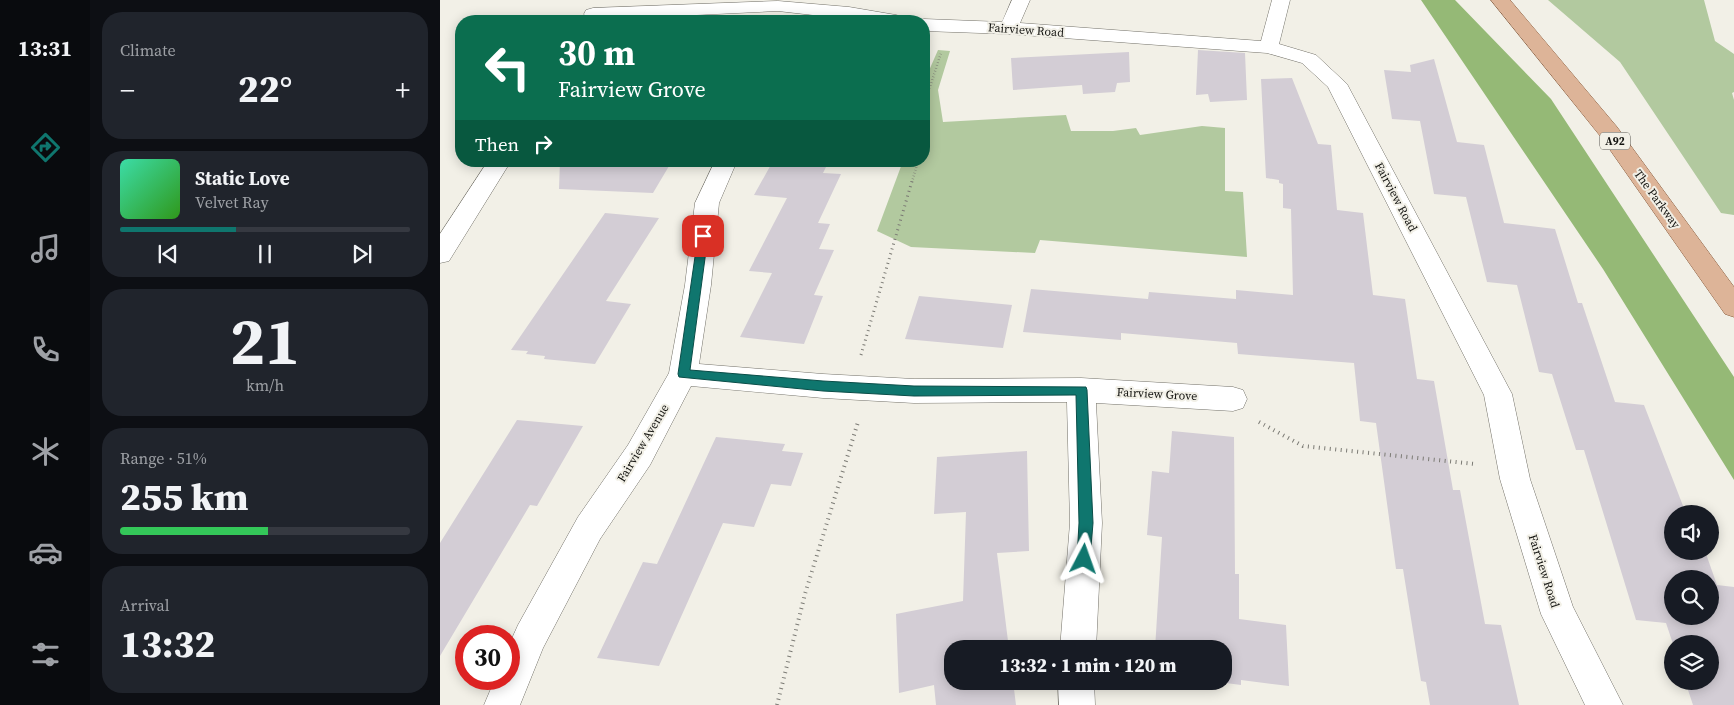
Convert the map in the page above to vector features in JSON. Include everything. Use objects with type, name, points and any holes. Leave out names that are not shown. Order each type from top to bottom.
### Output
[{"type":"main road","name":"The Parkway","points":[[1500,0],[1609,132],[1734,307]]},
{"type":"street","points":[[1009,28],[1021,0]]},
{"type":"street","points":[[1269,47],[1281,0]]},
{"type":"street","points":[[595,12],[780,3],[836,15]]},
{"type":"street","name":"Fairview Road","points":[[930,25],[1009,28],[1269,47],[1310,59],[1337,84],[1498,394],[1513,468],[1558,614],[1605,705]]},
{"type":"street","points":[[440,254],[496,167]]},
{"type":"street","name":"Fairview Avenue","points":[[502,705],[530,637],[589,528],[639,455],[684,374],[698,285],[707,204],[723,167]]},
{"type":"street","name":"Fairview Grove","points":[[684,374],[914,391],[1081,390],[1233,398]]},
{"type":"street","points":[[1079,640],[1086,523],[1081,390]]},
{"type":"street","points":[[1076,690],[1077,705]]},
{"type":"path","points":[[930,86],[943,45]]},
{"type":"path","points":[[777,705],[861,388],[916,167]]},
{"type":"path","points":[[1233,398],[1241,419],[1264,422],[1279,434],[1303,446],[1513,468]]},
{"type":"green space","points":[[1421,0],[1455,0],[1551,99],[1734,377],[1734,480],[1603,269]]},
{"type":"green space","points":[[1548,0],[1704,0],[1715,41],[1734,54],[1734,92],[1732,93],[1734,100],[1734,215],[1721,213],[1620,62]]},
{"type":"green space","points":[[938,50],[950,51],[938,90],[943,122],[1066,115],[1071,131],[1113,131],[1136,128],[1140,135],[1202,126],[1225,128],[1225,191],[1243,192],[1247,257],[1040,240],[1035,253],[911,247],[877,231],[901,167],[930,167],[930,68]]},
{"type":"building","points":[[1198,50],[1245,53],[1247,100],[1210,102],[1208,94],[1196,95]]},
{"type":"building","points":[[1129,52],[1130,82],[1117,83],[1115,92],[1083,94],[1082,85],[1013,90],[1011,58]]},
{"type":"building","points":[[1434,59],[1457,142],[1484,145],[1504,223],[1555,229],[1578,303],[1582,303],[1615,402],[1644,405],[1683,505],[1664,505],[1664,560],[1708,560],[1712,570],[1664,570],[1664,623],[1636,620],[1584,450],[1576,450],[1552,374],[1539,372],[1517,285],[1487,282],[1466,197],[1434,194],[1420,121],[1392,119],[1384,70],[1411,72],[1410,65]]},
{"type":"building","points":[[1292,78],[1318,144],[1331,145],[1337,210],[1363,213],[1373,295],[1405,299],[1417,379],[1434,381],[1453,490],[1460,490],[1485,624],[1501,625],[1519,705],[1430,705],[1426,682],[1421,681],[1403,569],[1396,569],[1376,423],[1360,421],[1354,363],[1238,354],[1237,343],[1121,333],[1121,340],[1023,332],[1031,289],[1148,299],[1149,292],[1236,299],[1236,290],[1293,295],[1291,209],[1283,208],[1283,184],[1279,183],[1279,180],[1266,178],[1261,79]]},
{"type":"building","points":[[560,167],[668,167],[653,193],[559,189]]},
{"type":"building","points":[[770,167],[826,167],[823,173],[841,174],[818,223],[830,224],[819,249],[834,250],[814,295],[823,296],[804,344],[740,337],[772,273],[749,271],[787,198],[754,195]]},
{"type":"building","points":[[605,213],[659,218],[606,301],[631,304],[595,364],[544,359],[545,356],[526,354],[528,351],[511,350]]},
{"type":"building","points":[[919,296],[1012,305],[1003,348],[905,339]]},
{"type":"building","points":[[517,420],[583,426],[537,506],[530,505],[458,625],[455,625],[455,631],[440,656],[440,543]]},
{"type":"building","points":[[1172,431],[1234,437],[1235,574],[1239,574],[1239,619],[1286,625],[1289,686],[1241,680],[1241,685],[1232,684],[1232,640],[1156,640],[1162,537],[1147,535],[1152,471],[1169,473]]},
{"type":"building","points":[[716,437],[785,444],[782,451],[803,453],[791,486],[771,484],[754,527],[723,523],[659,666],[597,658],[643,562],[657,564]]},
{"type":"building","points":[[1027,451],[1029,551],[997,553],[1008,640],[944,640],[944,690],[1014,690],[1016,705],[936,705],[934,685],[899,693],[896,614],[963,601],[966,512],[934,514],[937,457]]},
{"type":"building","points":[[1719,585],[1734,587],[1734,705],[1693,705],[1688,690],[1719,690],[1719,635],[1670,635],[1667,625],[1719,625]]},
{"type":"route","points":[[703,236],[698,285],[684,374],[823,386],[914,391],[1081,390],[1086,523],[1084,559]]}]
